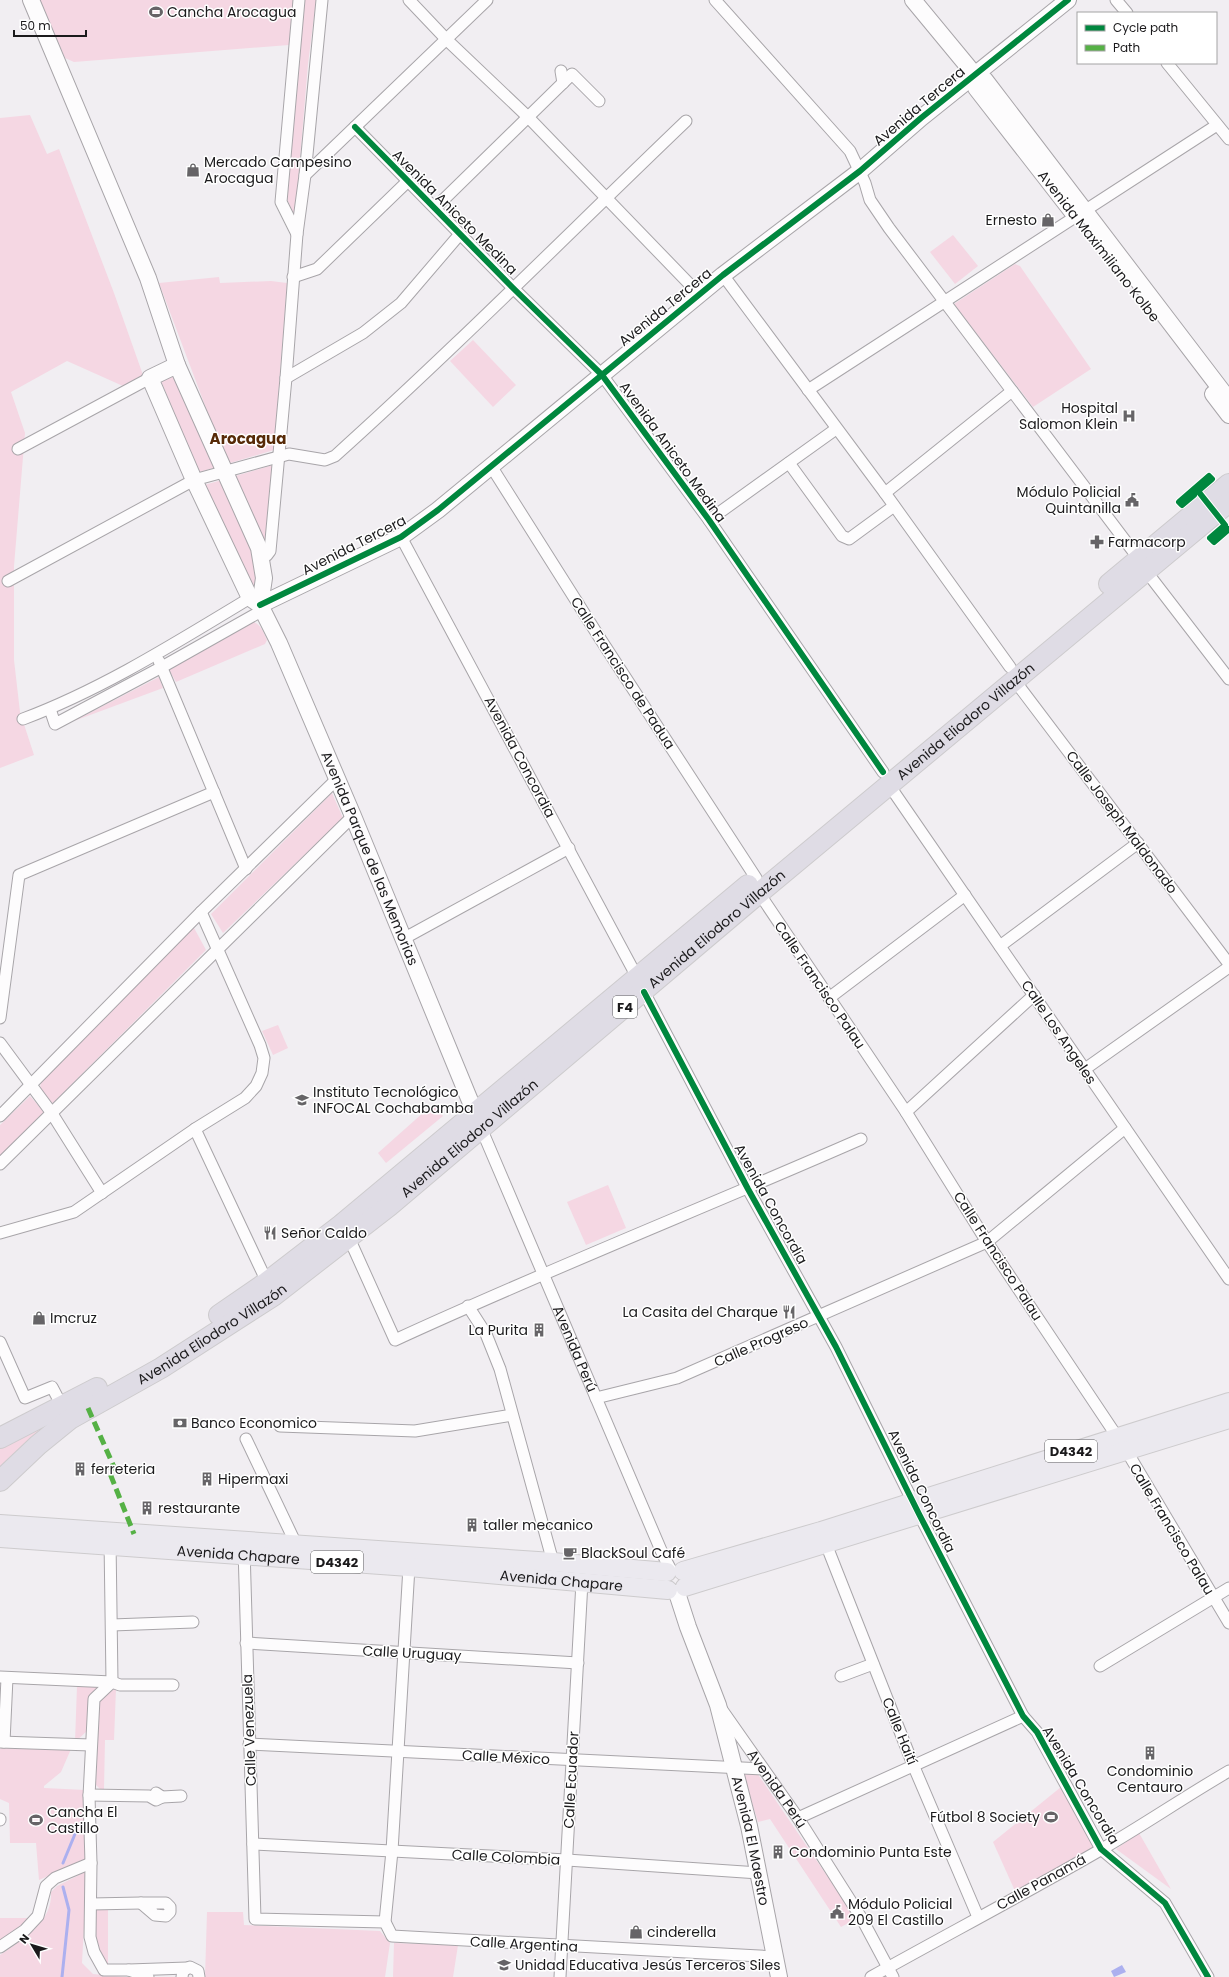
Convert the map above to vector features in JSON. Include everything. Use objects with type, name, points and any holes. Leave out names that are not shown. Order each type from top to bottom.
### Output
[{"type":"highway","name":"Avenida Eliodoro Villazón","points":[[0,1438],[169,1348],[267,1282],[478,1120],[1143,565],[1229,484]]},
{"type":"highway","name":"Avenida Eliodoro Villazón","points":[[1143,565],[1229,502]]},
{"type":"highway","name":"Avenida Eliodoro Villazón","points":[[0,1481],[38,1445],[70,1419],[161,1368],[273,1296],[348,1238],[478,1120]]},
{"type":"main road","name":"Avenida Chapare","points":[[1122,1444],[1229,1402]]},
{"type":"main road","name":"Avenida Chapare","points":[[244,1548],[296,1544],[553,1562],[675,1580],[821,1532],[917,1507],[1122,1444],[1229,1419]]},
{"type":"main road","name":"Avenida Chapare","points":[[3,1531],[244,1548],[409,1567],[582,1582],[675,1580],[826,1544],[917,1507]]},
{"type":"street","points":[[31,0],[148,278],[177,365],[259,548],[264,588],[258,604]]},
{"type":"street","points":[[297,234],[281,202],[299,0]]},
{"type":"street","points":[[261,557],[267,555],[270,551],[286,378],[297,234],[305,175],[322,0]]},
{"type":"street","points":[[409,0],[447,40],[528,117],[605,199],[700,295]]},
{"type":"street","points":[[305,175],[487,0]]},
{"type":"street","points":[[715,0],[850,150],[860,171],[870,200],[889,228],[1229,679]]},
{"type":"street","name":"Avenida Maximiliano Kolbe","points":[[913,0],[974,75],[985,80],[1080,213],[1193,360],[1229,415]]},
{"type":"street","name":"Avenida Tercera","points":[[23,719],[50,709],[156,654],[258,604],[402,537],[438,510],[724,275],[860,171],[920,118],[1068,0]]},
{"type":"street","points":[[1116,0],[1126,12]]},
{"type":"street","points":[[1168,64],[1229,139]]},
{"type":"street","points":[[561,70],[563,83]]},
{"type":"street","points":[[435,208],[572,74],[600,101]]},
{"type":"street","points":[[8,581],[194,480],[289,454],[325,460],[335,456],[427,373],[512,287],[686,121]]},
{"type":"street","points":[[808,390],[1217,125]]},
{"type":"street","name":"Avenida Aniceto Medina","points":[[355,127],[512,287],[602,375],[709,520],[886,779]]},
{"type":"street","points":[[294,277],[317,270],[408,181]]},
{"type":"street","points":[[286,378],[363,333],[401,303],[460,234]]},
{"type":"street","name":"Calle Joseph Maldonado","points":[[724,275],[836,429],[885,492],[1012,674],[1229,966]]},
{"type":"street","name":"Avenida Maximiliano Kolbe","points":[[1193,360],[1229,400]]},
{"type":"street","points":[[18,449],[177,365]]},
{"type":"street","name":"Avenida Parque de las Memorias","points":[[150,378],[194,480],[279,643],[353,816],[478,1120]]},
{"type":"street","points":[[885,492],[1012,390]]},
{"type":"street","points":[[709,520],[836,429]]},
{"type":"street","points":[[789,463],[842,536],[849,538],[857,534],[894,506]]},
{"type":"street","name":"Calle Francisco de Padua","points":[[492,466],[758,886]]},
{"type":"street","name":"Avenida Concordia","points":[[402,537],[569,848],[748,1189],[820,1316],[1023,1716],[1037,1732],[1101,1850],[1165,1903],[1208,1977]]},
{"type":"street","name":"Avenida Tercera","points":[[50,709],[55,724],[162,667],[258,604]]},
{"type":"street","points":[[156,654],[246,870]]},
{"type":"street","points":[[0,1116],[201,912],[246,870],[336,779]]},
{"type":"street","name":"Calle Los Angeles","points":[[886,779],[1229,1279]]},
{"type":"street","points":[[0,1018],[19,875],[214,792]]},
{"type":"street","points":[[0,1164],[218,947],[353,816]]},
{"type":"street","points":[[1000,946],[1138,843]]},
{"type":"street","points":[[403,939],[569,848]]},
{"type":"street","name":"Calle Francisco Palau","points":[[758,886],[906,1112],[987,1242],[1122,1444],[1229,1623]]},
{"type":"street","points":[[830,998],[965,895]]},
{"type":"street","points":[[0,1233],[74,1212],[195,1129],[245,1098],[256,1086],[262,1073],[264,1058],[260,1045],[218,947],[201,912]]},
{"type":"street","points":[[1084,1069],[1229,966]]},
{"type":"street","points":[[906,1112],[1034,995]]},
{"type":"street","points":[[0,1043],[51,1112],[102,1193]]},
{"type":"street","name":"Avenida Perú","points":[[478,1120],[675,1580],[685,1620],[718,1705],[798,1818],[862,1919],[890,1972]]},
{"type":"street","name":"Calle Progreso","points":[[596,1398],[677,1378],[987,1242],[1125,1128]]},
{"type":"street","points":[[195,1129],[267,1282]]},
{"type":"street","points":[[348,1238],[395,1340],[544,1273],[748,1189],[861,1139]]},
{"type":"street","points":[[468,1306],[486,1334],[500,1369],[553,1562]]},
{"type":"street","points":[[0,1342],[26,1398],[52,1387],[62,1406]]},
{"type":"street","points":[[280,1426],[415,1431],[512,1414]]},
{"type":"street","points":[[246,1439],[296,1544]]},
{"type":"street","points":[[110,1539],[112,1682],[94,1699],[89,1795],[91,1863],[90,1937],[94,1952],[104,1970],[185,1972],[196,1969],[199,1977]]},
{"type":"street","name":"Calle Haití","points":[[826,1544],[914,1767],[978,1917]]},
{"type":"street","name":"Calle Venezuela","points":[[244,1548],[255,1919],[385,1922]]},
{"type":"street","points":[[385,1922],[392,1851],[409,1567]]},
{"type":"street","name":"Calle Ecuador","points":[[560,1977],[582,1582]]},
{"type":"street","points":[[1100,1666],[1229,1588]]},
{"type":"street","points":[[112,1625],[193,1622]]},
{"type":"street","name":"Calle Uruguay","points":[[246,1643],[578,1663]]},
{"type":"street","points":[[841,1676],[873,1664]]},
{"type":"street","points":[[91,1745],[2,1742],[3,1677],[112,1682],[120,1685],[173,1685]]},
{"type":"street","name":"Avenida El Maestro","points":[[718,1705],[759,1873],[779,1977]]},
{"type":"street","points":[[798,1818],[914,1767],[1023,1716]]},
{"type":"street","name":"Calle México","points":[[249,1744],[397,1750],[572,1761],[763,1768]]},
{"type":"street","name":"Calle Panamá","points":[[871,1977],[890,1972],[978,1917],[1101,1850],[1163,1812],[1185,1796],[1229,1771]]},
{"type":"street","points":[[89,1795],[148,1796],[156,1800],[162,1797],[181,1796]]},
{"type":"street","name":"Calle Colombia","points":[[253,1844],[567,1860],[759,1873]]},
{"type":"street","points":[[0,1947],[25,1930],[38,1916],[46,1886],[55,1878],[91,1863]]},
{"type":"street","points":[[91,1904],[141,1903],[153,1907]]},
{"type":"street","name":"Calle Argentina","points":[[385,1922],[392,1936],[776,1957]]},
{"type":"street","points":[[129,1970],[148,1977]]},
{"type":"shaded area","points":[[40,0],[293,0],[289,45],[74,62],[65,58]]},
{"type":"shaded area","points":[[304,0],[316,0],[308,64],[295,217],[287,199]]},
{"type":"shaded area","points":[[30,115],[47,154],[59,149],[114,293],[143,375],[123,386],[67,361],[11,392],[25,433],[14,566],[14,660],[20,712],[34,755],[0,768],[0,118]]},
{"type":"shaded area","points":[[953,235],[978,266],[955,284],[930,252]]},
{"type":"shaded area","points":[[1015,264],[1020,266],[1091,369],[1033,407],[954,304]]},
{"type":"shaded area","points":[[219,277],[220,283],[271,281],[287,283],[274,450],[227,464],[159,283]]},
{"type":"shaded area","points":[[473,340],[516,385],[493,407],[450,361]]},
{"type":"shaded area","points":[[177,372],[217,467],[199,472],[161,381]]},
{"type":"shaded area","points":[[273,465],[265,557],[232,477]]},
{"type":"shaded area","points":[[222,480],[263,578],[262,587],[252,591],[204,485]]},
{"type":"shaded area","points":[[250,621],[254,622],[261,628],[267,640],[265,644],[176,682],[169,670],[170,668]]},
{"type":"shaded area","points":[[159,677],[163,688],[74,721]]},
{"type":"shaded area","points":[[332,793],[343,818],[223,933],[211,914]]},
{"type":"shaded area","points":[[193,926],[206,950],[52,1104],[40,1089],[41,1081]]},
{"type":"shaded area","points":[[278,1025],[288,1048],[273,1055],[262,1031]]},
{"type":"shaded area","points":[[30,1096],[44,1112],[0,1156],[0,1125]]},
{"type":"shaded area","points":[[433,1104],[443,1116],[386,1163],[378,1153]]},
{"type":"shaded area","points":[[608,1185],[626,1228],[586,1245],[567,1202]]},
{"type":"shaded area","points":[[42,1424],[45,1428],[0,1472],[0,1446]]},
{"type":"shaded area","points":[[77,1686],[96,1686],[98,1688],[87,1731],[75,1742]]},
{"type":"shaded area","points":[[116,1689],[114,1740],[105,1740],[104,1789],[100,1789],[96,1785],[98,1706],[104,1695]]},
{"type":"shaded area","points":[[3,1747],[71,1749],[61,1772],[44,1786],[44,1788],[85,1790],[85,1860],[39,1880],[36,1843],[10,1843],[9,1803],[0,1799],[0,1749]]},
{"type":"shaded area","points":[[743,1773],[757,1773],[855,1917],[854,1920],[841,1927],[770,1819],[758,1822]]},
{"type":"shaded area","name":"Fútbol 8 Society","points":[[1061,1787],[1095,1847],[1015,1891],[993,1842]]},
{"type":"shaded area","points":[[1139,1833],[1171,1889],[1116,1849]]},
{"type":"shaded area","points":[[87,1871],[82,1963],[93,1974],[126,1977],[0,1977],[0,1955],[18,1943],[42,1921],[50,1903],[51,1892],[57,1886]]},
{"type":"shaded area","points":[[108,1907],[108,1965],[105,1963],[98,1951],[93,1934],[93,1928],[94,1909]]},
{"type":"shaded area","points":[[207,1912],[243,1912],[244,1925],[380,1931],[390,1943],[385,1977],[205,1977]]},
{"type":"shaded area","points":[[0,1918],[32,1918],[0,1944]]},
{"type":"shaded area","points":[[394,1943],[458,1945],[453,1977],[393,1977]]},
{"type":"water","points":[[1122,1965],[1126,1972],[1114,1977],[1111,1971]]},
{"type":"waterway","points":[[63,1863],[75,1834]]},
{"type":"waterway","points":[[62,1977],[69,1910],[63,1887]]},
{"type":"marked path","points":[[88,1408],[114,1467],[109,1471],[134,1534]]},
{"type":"cycle path","points":[[260,605],[401,537],[438,510],[723,275],[860,171],[921,118],[1068,0]]},
{"type":"cycle path","points":[[355,127],[512,287],[602,375],[709,520],[883,772]]},
{"type":"cycle path","points":[[1194,495],[1182,505],[1179,502],[1209,476],[1212,479],[1198,491],[1225,525],[1210,538],[1214,542],[1229,529]]},
{"type":"cycle path","points":[[644,992],[748,1189],[836,1347],[919,1514],[1023,1716],[1037,1732],[1101,1849],[1165,1903],[1208,1977]]},
{"type":"place","name":"Cancha Arocagua","points":[[156,12]]},
{"type":"place","name":"Mercado Campesino Arocagua","points":[[193,170]]},
{"type":"place","name":"Ernesto","points":[[1048,220]]},
{"type":"place","name":"Hospital Salomon Klein","points":[[1129,416]]},
{"type":"place","name":"Módulo Policial Quintanilla","points":[[1132,500]]},
{"type":"place","name":"Farmacorp","points":[[1097,542]]},
{"type":"place","name":"Instituto Tecnológico INFOCAL Cochabamba","points":[[302,1100]]},
{"type":"place","name":"Señor Caldo","points":[[270,1233]]},
{"type":"place","name":"La Casita del Charque","points":[[789,1312]]},
{"type":"place","name":"Imcruz","points":[[39,1318]]},
{"type":"place","name":"La Purita","points":[[539,1330]]},
{"type":"place","name":"Banco Economico","points":[[180,1423]]},
{"type":"place","name":"ferreteria","points":[[80,1469]]},
{"type":"place","name":"Hipermaxi","points":[[207,1479]]},
{"type":"place","name":"restaurante","points":[[147,1508]]},
{"type":"place","name":"taller mecanico","points":[[472,1525]]},
{"type":"place","name":"BlackSoul Café","points":[[570,1553]]},
{"type":"place","name":"Condominio Centauro","points":[[1150,1753]]},
{"type":"place","name":"Fútbol 8 Society","points":[[1051,1817]]},
{"type":"place","name":"Cancha El Castillo","points":[[36,1820]]},
{"type":"place","name":"Condominio Punta Este","points":[[778,1852]]},
{"type":"place","name":"Módulo Policial 209 El Castillo","points":[[837,1912]]},
{"type":"place","name":"cinderella","points":[[636,1932]]},
{"type":"place","name":"Unidad Educativa Jesús Terceros Siles","points":[[504,1965]]},
{"type":"district","name":"Arocagua","points":[[248,439]]}]
